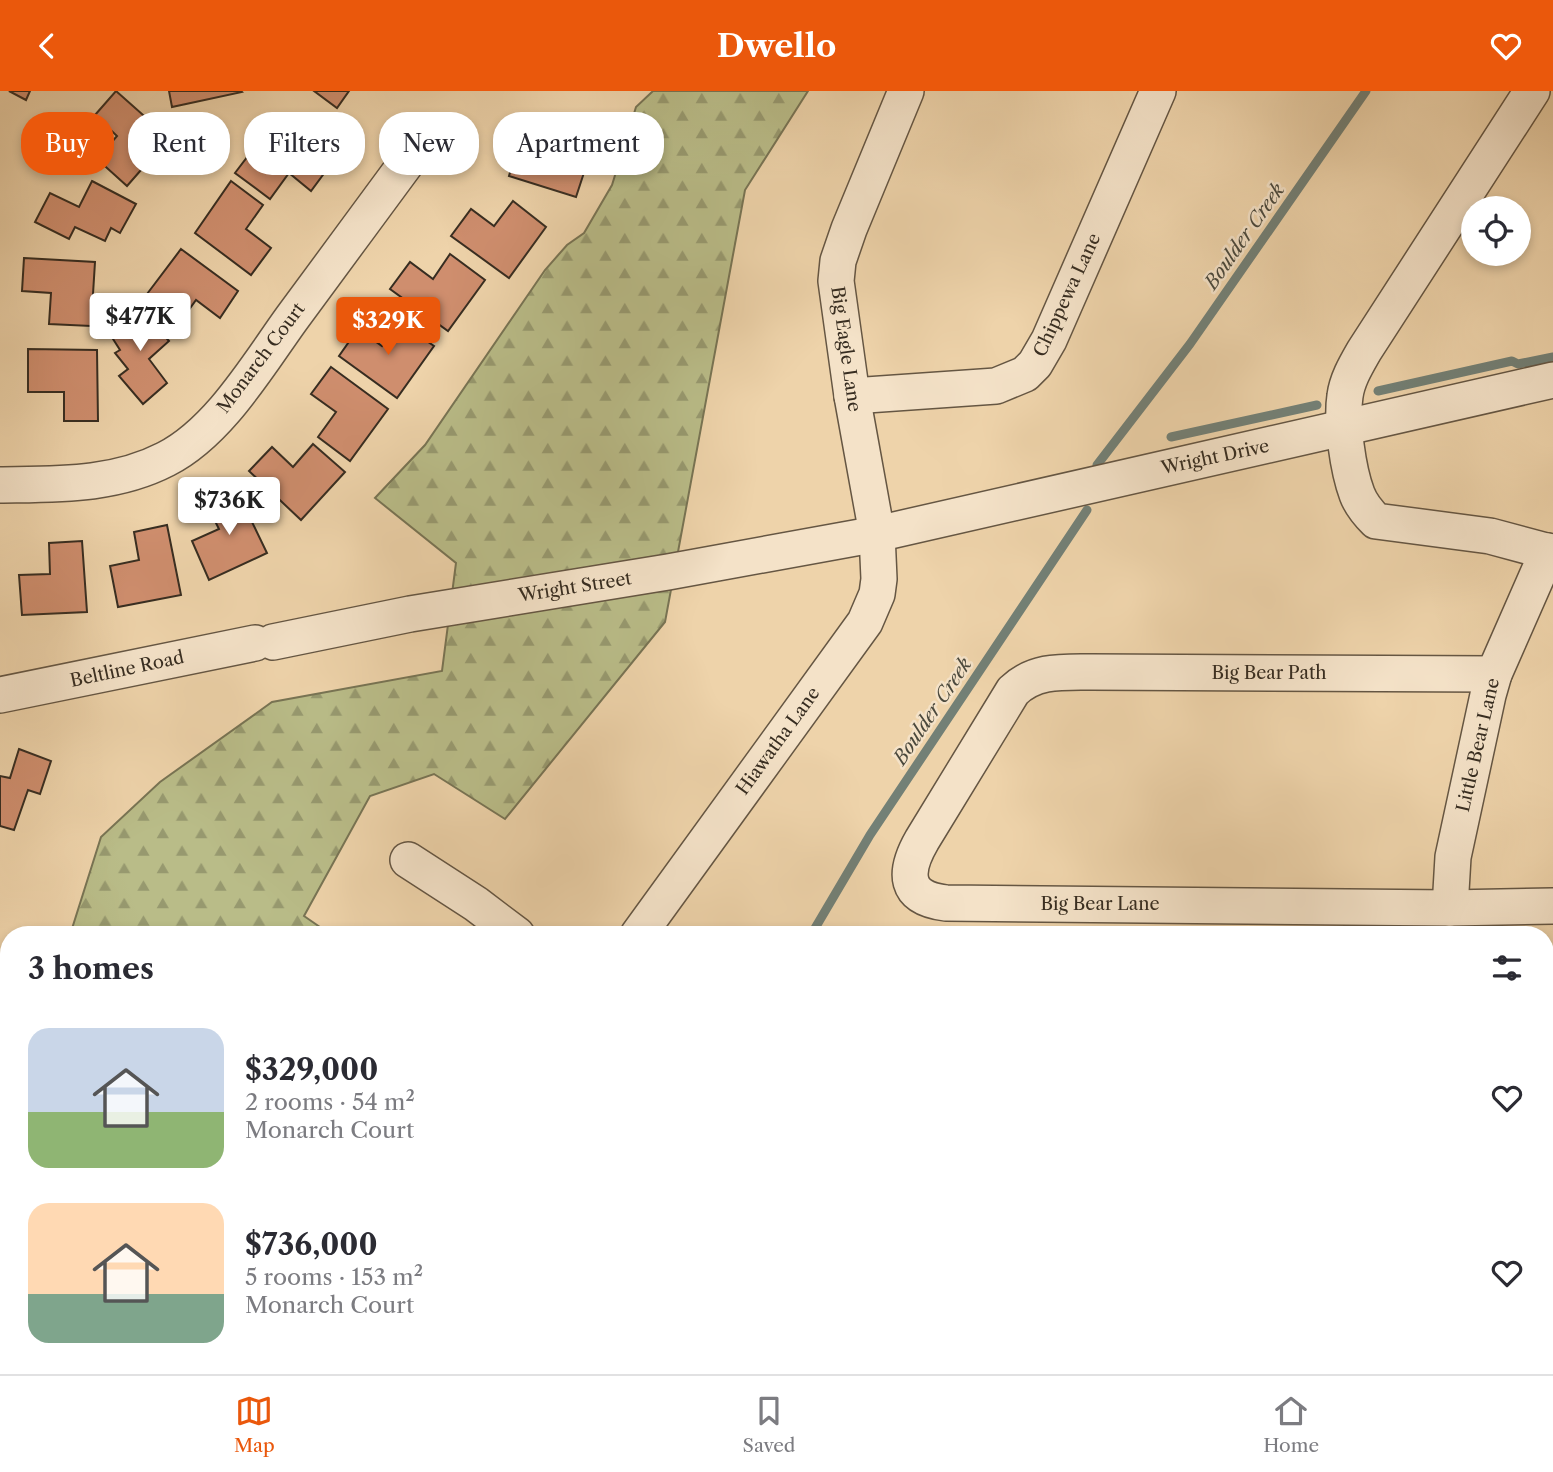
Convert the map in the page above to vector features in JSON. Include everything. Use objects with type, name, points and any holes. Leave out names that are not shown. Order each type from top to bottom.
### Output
[{"type":"street","name":"Big Eagle Lane","points":[[877,534],[852,396],[836,281],[838,261],[862,192],[906,91]]},
{"type":"street","name":"Chippewa Lane","points":[[852,396],[996,386],[1025,374],[1035,364],[1049,341],[1158,91]]},
{"type":"street","points":[[1532,91],[1352,372],[1345,395],[1344,429],[1357,495],[1376,521],[1490,536],[1551,552]]},
{"type":"street","name":"Monarch Court","points":[[0,485],[82,484],[104,480],[168,459],[191,443],[233,399],[398,175]]},
{"type":"street","name":"Wright Drive","points":[[877,534],[1553,380]]},
{"type":"street","name":"Wright Street","points":[[264,642],[410,614],[668,572],[877,534]]},
{"type":"street","name":"Hiawatha Lane","points":[[645,926],[865,622],[875,603],[878,586],[877,534]]},
{"type":"street","name":"Little Bear Lane","points":[[1450,908],[1453,856],[1494,674],[1551,552]]},
{"type":"street","name":"Beltline Road","points":[[0,695],[264,642]]},
{"type":"street","name":"Big Bear Path","points":[[1044,673],[1494,674]]},
{"type":"street","name":"Big Bear Lane","points":[[1044,673],[1022,683],[1013,691],[911,859],[913,885],[918,895],[946,903],[1553,907]]},
{"type":"street","points":[[408,860],[505,926]]},
{"type":"green space","points":[[653,91],[808,91],[745,190],[665,622],[505,819],[434,774],[370,796],[304,916],[318,926],[73,926],[101,837],[160,782],[272,702],[442,671],[456,563],[375,498],[425,445],[545,270],[567,245],[584,233],[615,175],[664,175],[664,112],[634,112],[636,107]]},
{"type":"building","points":[[9,91],[30,91],[26,100]]},
{"type":"building","points":[[116,91],[140,112],[128,112],[128,175],[137,175],[127,186],[114,174],[114,139],[117,136],[114,133],[114,112],[98,112]]},
{"type":"building","points":[[169,91],[241,91],[242,92],[172,107]]},
{"type":"building","points":[[314,91],[349,91],[337,108]]},
{"type":"building","points":[[244,161],[244,175],[288,175],[270,199],[235,173]]},
{"type":"building","points":[[291,175],[323,175],[311,191]]},
{"type":"building","points":[[509,175],[583,175],[576,197]]},
{"type":"building","points":[[92,181],[136,204],[120,233],[111,228],[105,241],[75,227],[69,239],[35,222],[50,193],[79,207]]},
{"type":"building","points":[[231,181],[263,205],[246,229],[271,248],[251,275],[195,233]]},
{"type":"building","points":[[513,201],[546,227],[509,278],[451,236],[471,209],[494,226]]},
{"type":"building","points":[[181,249],[238,291],[220,318],[196,300],[178,325],[144,298]]},
{"type":"building","points":[[450,254],[485,280],[448,331],[390,289],[410,262],[433,279]]},
{"type":"building","points":[[24,258],[95,262],[91,326],[49,324],[51,293],[22,291]]},
{"type":"building","points":[[137,305],[169,341],[149,359],[167,383],[143,404],[119,376],[128,369],[115,353],[120,350],[113,339],[119,334],[113,326]]},
{"type":"building","points":[[399,322],[434,346],[397,398],[339,356],[358,329],[382,346]]},
{"type":"building","points":[[28,349],[97,350],[98,421],[64,421],[64,392],[28,392]]},
{"type":"building","points":[[331,367],[388,409],[350,461],[318,437],[336,412],[311,394]]},
{"type":"building","points":[[313,444],[345,472],[301,520],[249,471],[272,447],[293,467]]},
{"type":"building","points":[[236,489],[267,553],[209,580],[192,541],[219,529],[206,503]]},
{"type":"building","points":[[167,525],[181,595],[118,607],[110,566],[139,560],[134,532]]},
{"type":"building","points":[[82,541],[87,612],[22,615],[19,575],[50,574],[49,543]]},
{"type":"building","points":[[19,749],[51,761],[40,794],[28,790],[14,830],[0,826],[0,776],[10,778]]},
{"type":"waterway","name":"Boulder Creek","points":[[1097,465],[1190,344],[1366,91]]},
{"type":"waterway","points":[[1378,391],[1512,361],[1518,364],[1553,357]]},
{"type":"waterway","points":[[1171,437],[1317,405]]},
{"type":"waterway","name":"Boulder Creek","points":[[816,926],[870,835],[1087,510]]}]
